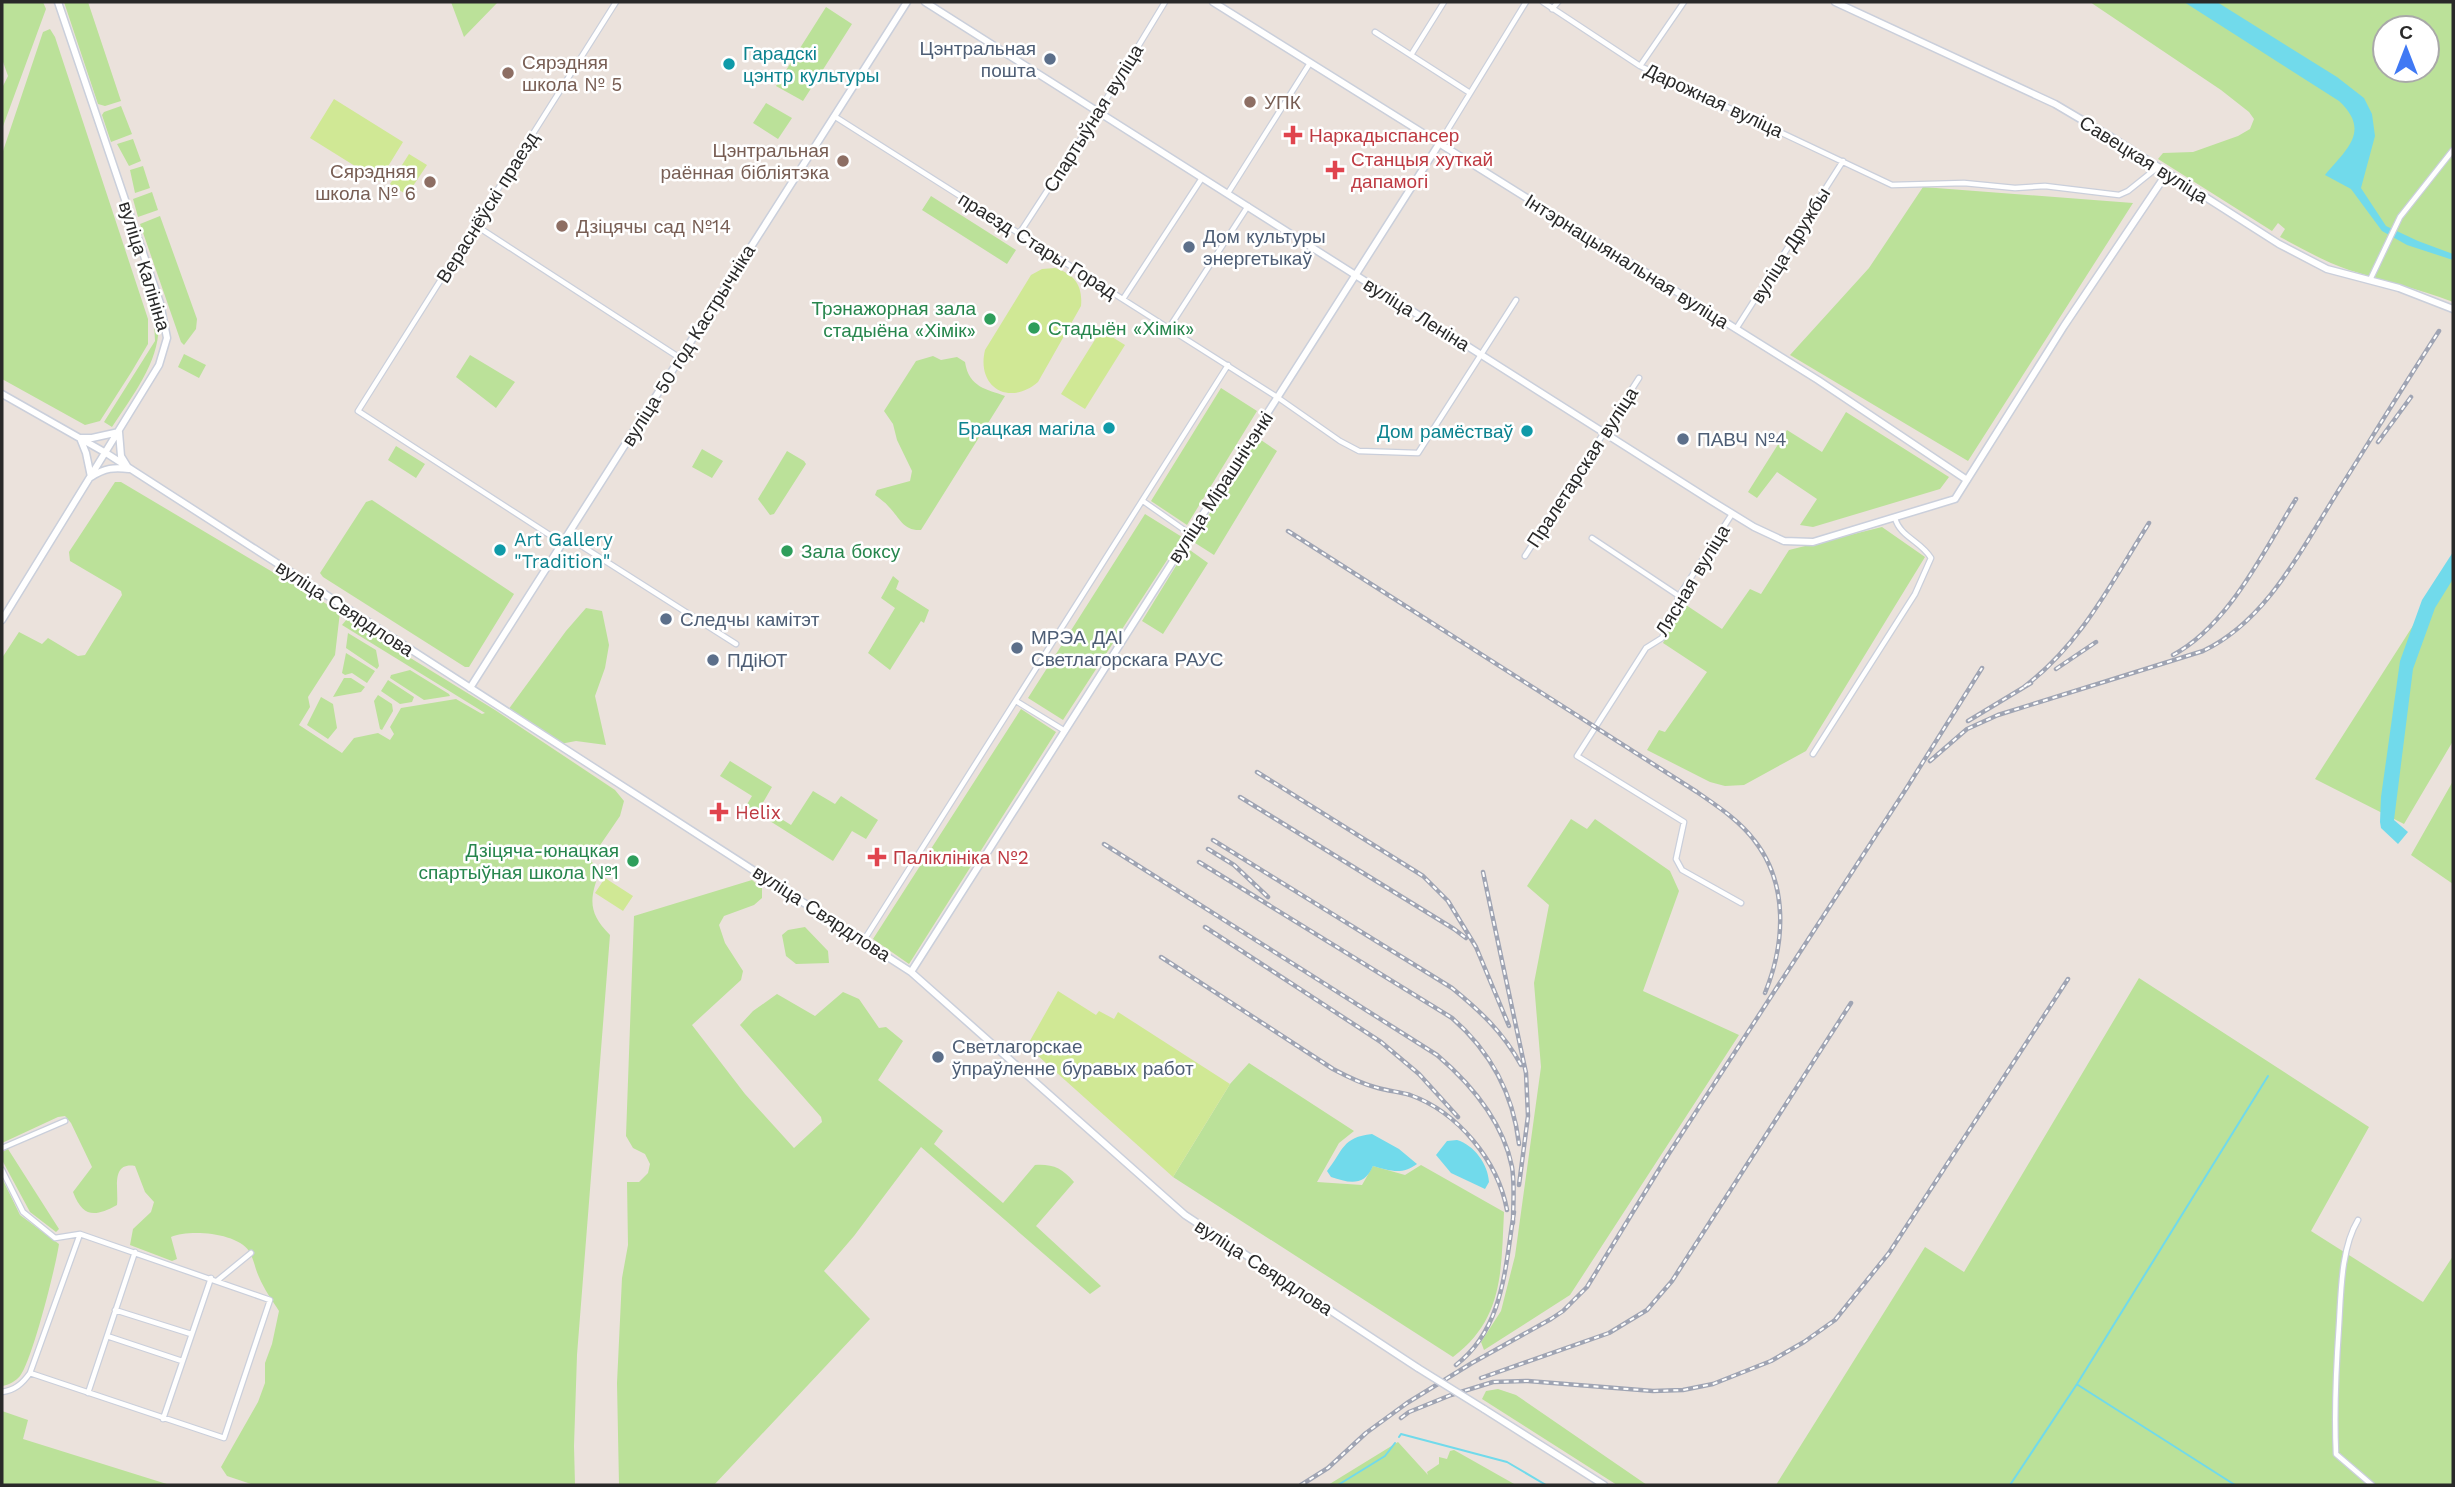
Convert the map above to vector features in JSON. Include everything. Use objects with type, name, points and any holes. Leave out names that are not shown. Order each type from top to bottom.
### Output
[{"type":"street","name":"вуліца Калініна","points":[[2,621],[119,432],[163,356],[167,338],[58,2]]},
{"type":"street","name":"Вераснёўскі праезд","points":[[562,543],[358,411],[616,2]]},
{"type":"street","name":"вуліца 50 год Кастрычніка","points":[[470,688],[906,2]]},
{"type":"street","name":"вуліца Леніна","points":[[925,2],[1732,514],[1784,541],[1813,542],[1955,499],[2064,326],[2167,173]]},
{"type":"street","name":"Спартыўная вуліца","points":[[1019,234],[1099,111],[1165,2]]},
{"type":"street","name":"Інтэрнацыянальная вуліца","points":[[1213,2],[1818,380],[1967,480]]},
{"type":"street","points":[[1411,55],[1444,2]]},
{"type":"street","name":"вуліца Мірашнічэнкі","points":[[911,972],[1526,2]]},
{"type":"street","name":"Дарожная вуліца","points":[[1543,2],[1640,66],[1892,185],[1964,183],[2015,188],[2045,186],[2119,195],[2158,167]]},
{"type":"street","points":[[1552,9],[1558,2]]},
{"type":"street","points":[[1640,66],[1684,2]]},
{"type":"street","name":"Савецкая вуліца","points":[[1835,2],[2055,104],[2279,244],[2327,269],[2399,288],[2453,309]]},
{"type":"street","points":[[1375,32],[1470,93]]},
{"type":"street","points":[[1228,194],[1310,62]]},
{"type":"street","name":"праезд Стары Горад","points":[[834,116],[1359,451],[1418,453],[1481,355]]},
{"type":"street","points":[[2370,280],[2394,228],[2429,178],[2453,150]]},
{"type":"street","name":"вуліца Дружбы","points":[[1737,329],[1843,161]]},
{"type":"street","points":[[1123,299],[1202,177]]},
{"type":"street","points":[[1169,328],[1248,206]]},
{"type":"street","points":[[475,225],[680,358]]},
{"type":"street","points":[[1481,355],[1516,300]]},
{"type":"street","points":[[864,940],[1228,365]]},
{"type":"street","name":"Пралетарская вуліца","points":[[1525,556],[1639,378]]},
{"type":"street","name":"вуліца Свярдлова","points":[[2,394],[106,453],[911,972],[1185,1214],[1418,1368],[1604,1485]]},
{"type":"street","points":[[119,432],[121,456],[130,469],[116,467],[91,477],[80,438],[119,432]]},
{"type":"street","points":[[1143,501],[1190,534]]},
{"type":"street","name":"Лясная вуліца","points":[[1732,514],[1679,596],[1662,638],[1646,648],[1577,756],[1684,822],[1676,859],[1682,870],[1741,903]]},
{"type":"street","points":[[1813,754],[1915,594],[1931,558],[1926,549],[1898,528],[1895,518]]},
{"type":"street","points":[[566,536],[736,644]]},
{"type":"street","points":[[1592,538],[1679,596]]},
{"type":"street","points":[[1017,701],[1065,731]]},
{"type":"street","points":[[2,1148],[65,1121]]},
{"type":"street","points":[[2,1170],[23,1212],[55,1238],[80,1234],[270,1300],[224,1438],[30,1373]]},
{"type":"street","points":[[2358,1220],[2351,1232],[2340,1288],[2335,1393],[2336,1454],[2372,1485]]},
{"type":"street","points":[[2,1392],[15,1389],[30,1373],[80,1234]]},
{"type":"street","points":[[88,1393],[135,1252]]},
{"type":"street","points":[[218,1280],[251,1253]]},
{"type":"street","points":[[163,1419],[211,1278]]},
{"type":"street","points":[[115,1310],[191,1335]]},
{"type":"street","points":[[107,1336],[182,1361]]},
{"type":"green space","points":[[2,2],[43,2],[46,9],[2,129],[2,88],[8,76],[2,59]]},
{"type":"green space","points":[[64,2],[88,2],[121,101],[105,106],[98,104]]},
{"type":"green space","points":[[451,2],[498,2],[464,37]]},
{"type":"green space","points":[[2090,2],[2453,2],[2453,302],[2349,270],[2323,259],[2280,237],[2285,229],[2278,223],[2272,231],[2158,159],[2163,153],[2193,152],[2238,136],[2250,129],[2254,119],[2221,90]]},
{"type":"green space","points":[[826,7],[852,24],[803,101],[776,86]]},
{"type":"green space","points":[[50,29],[55,37],[148,319],[148,344],[132,371],[100,421],[85,425],[2,379],[2,154],[43,32]]},
{"type":"green space","points":[[334,99],[403,142],[379,181],[310,138]]},
{"type":"green space","points":[[766,103],[792,118],[778,139],[753,123]]},
{"type":"green space","points":[[121,106],[132,134],[111,142],[102,115]]},
{"type":"green space","points":[[133,139],[141,161],[129,166],[117,144]]},
{"type":"green space","points":[[409,154],[427,165],[407,195],[390,184]]},
{"type":"green space","points":[[143,166],[150,188],[135,193],[130,170]]},
{"type":"green space","points":[[1923,187],[2133,203],[1968,461],[1790,355],[1869,268]]},
{"type":"green space","points":[[152,192],[158,210],[138,217],[133,199]]},
{"type":"green space","points":[[931,196],[1016,250],[1007,264],[922,210]]},
{"type":"green space","points":[[160,216],[197,319],[196,329],[184,345],[140,224]]},
{"type":"green space","name":"Стадыён «Хімік»","points":[[1055,268],[1076,281],[1081,306],[1038,382],[1016,393],[1006,393],[990,383],[985,374],[985,350],[1031,275],[1042,269]]},
{"type":"green space","points":[[147,287],[156,306],[159,325],[157,343],[144,378],[112,427],[104,422],[155,341]]},
{"type":"green space","points":[[1101,330],[1125,345],[1085,409],[1061,394]]},
{"type":"green space","points":[[184,354],[206,365],[199,378],[178,367]]},
{"type":"green space","points":[[470,355],[515,382],[496,408],[456,377]]},
{"type":"green space","points":[[933,356],[941,360],[957,357],[965,362],[970,377],[975,382],[985,389],[1005,396],[921,530],[915,530],[902,523],[875,495],[877,490],[910,481],[912,471],[897,440],[893,424],[884,411],[916,361]]},
{"type":"green space","points":[[1221,388],[1257,411],[1187,525],[1151,501]]},
{"type":"green space","points":[[1846,412],[1949,477],[1940,489],[1813,527],[1800,525],[1817,499],[1777,472],[1757,498],[1748,492],[1787,430],[1822,452]]},
{"type":"green space","points":[[1258,438],[1277,451],[1214,555],[1192,541]]},
{"type":"green space","points":[[396,446],[425,464],[416,478],[388,460]]},
{"type":"green space","points":[[702,449],[723,461],[712,478],[692,467]]},
{"type":"green space","points":[[787,451],[806,464],[774,514],[770,515],[758,499]]},
{"type":"green space","points":[[115,482],[121,482],[340,612],[335,655],[308,697],[310,707],[299,725],[342,753],[354,738],[378,733],[390,740],[394,734],[390,727],[401,708],[456,699],[482,714],[485,713],[342,625],[347,619],[495,710],[615,790],[624,801],[620,816],[592,857],[592,862],[600,871],[594,890],[594,912],[610,935],[577,1355],[575,1485],[254,1485],[227,1476],[221,1467],[258,1402],[265,1383],[265,1363],[279,1311],[261,1281],[249,1251],[234,1240],[201,1233],[171,1237],[177,1259],[172,1261],[130,1245],[133,1229],[151,1212],[154,1202],[145,1192],[135,1166],[127,1166],[122,1168],[117,1178],[117,1205],[96,1213],[90,1213],[81,1207],[73,1192],[92,1167],[65,1116],[2,1143],[2,658],[19,632],[42,644],[48,638],[78,656],[85,655],[122,595],[121,591],[70,561],[69,552]]},
{"type":"green space","points":[[372,500],[514,594],[469,667],[465,667],[320,573],[366,502]]},
{"type":"green space","points":[[1145,514],[1182,537],[1063,720],[1028,698]]},
{"type":"green space","points":[[1882,527],[1925,557],[1806,751],[1744,785],[1725,786],[1710,782],[1647,750],[1659,730],[1665,732],[1707,672],[1663,643],[1683,603],[1722,629],[1750,589],[1761,594],[1789,550]]},
{"type":"green space","points":[[1187,548],[1208,563],[1163,634],[1142,621]]},
{"type":"green space","points":[[2453,563],[2453,741],[2404,824],[2315,779]]},
{"type":"green space","points":[[893,576],[899,581],[896,589],[929,610],[924,623],[921,621],[890,670],[868,653],[895,608],[881,598]]},
{"type":"green space","points":[[586,608],[602,611],[609,645],[605,668],[595,696],[606,745],[576,741],[560,744],[508,710]]},
{"type":"green space","points":[[348,633],[376,650],[379,666],[377,669],[346,648]]},
{"type":"green space","points":[[346,653],[375,671],[367,683],[352,673],[342,673]]},
{"type":"green space","points":[[410,670],[450,696],[424,700],[390,678],[391,675]]},
{"type":"green space","points":[[344,678],[351,678],[365,687],[361,692],[333,697]]},
{"type":"green space","points":[[388,680],[414,697],[412,702],[400,704],[381,691]]},
{"type":"green space","points":[[378,695],[392,704],[393,711],[382,730],[374,701]]},
{"type":"green space","points":[[321,697],[333,704],[337,728],[328,739],[307,725]]},
{"type":"green space","points":[[1021,709],[1056,732],[909,964],[873,939]]},
{"type":"green space","points":[[730,761],[772,787],[761,806],[791,825],[813,791],[835,804],[841,796],[878,820],[866,839],[852,831],[833,861],[746,806],[752,796],[720,776]]},
{"type":"green space","points":[[2453,781],[2453,884],[2411,855]]},
{"type":"green space","points":[[1571,819],[1587,829],[1595,819],[1670,871],[1679,891],[1643,991],[1739,1035],[1570,1295],[1484,1350],[1481,1342],[1501,1311],[1515,1256],[1541,1067],[1534,983],[1549,905],[1527,886]]},
{"type":"green space","points":[[605,878],[633,896],[623,911],[595,893]]},
{"type":"green space","points":[[752,880],[762,888],[762,898],[754,905],[724,916],[719,925],[725,943],[743,971],[741,980],[692,1025],[745,1094],[794,1148],[822,1122],[821,1117],[740,1025],[753,1011],[777,994],[815,1016],[843,992],[859,999],[879,1028],[886,1027],[903,1041],[878,1080],[943,1131],[934,1144],[1003,1203],[1035,1165],[1057,1168],[1074,1182],[1036,1226],[1101,1286],[1090,1294],[921,1147],[824,1271],[870,1319],[714,1485],[619,1485],[617,1383],[622,1278],[628,1245],[627,1182],[639,1182],[648,1173],[650,1164],[645,1154],[633,1148],[626,1136],[634,916]]},
{"type":"green space","points":[[805,927],[828,951],[829,963],[796,964],[786,956],[782,935],[788,930]]},
{"type":"green space","points":[[2139,978],[2369,1127],[2311,1231],[2423,1302],[2453,1256],[2453,1485],[1776,1485],[1925,1247],[1964,1272]]},
{"type":"green space","points":[[1058,991],[1096,1015],[1099,1011],[1114,1019],[1118,1012],[1230,1084],[1173,1177],[1027,1046]]},
{"type":"green space","points":[[1249,1063],[1354,1131],[1339,1143],[1317,1182],[1362,1185],[1373,1166],[1405,1175],[1421,1165],[1504,1212],[1500,1273],[1491,1310],[1470,1342],[1453,1357],[1173,1177],[1230,1084]]},
{"type":"green space","points":[[8,1149],[59,1229],[56,1232],[30,1212],[2,1160],[2,1152]]},
{"type":"green space","points":[[2,1178],[20,1215],[59,1244],[43,1313],[25,1367],[16,1380],[2,1386]]},
{"type":"green space","points":[[1498,1389],[1516,1395],[1647,1485],[1617,1485],[1482,1399],[1486,1391]]},
{"type":"green space","points":[[2,1411],[28,1420],[23,1439],[170,1485],[2,1485]]},
{"type":"green space","points":[[1398,1442],[1428,1475],[1427,1472],[1439,1464],[1439,1457],[1447,1459],[1450,1451],[1454,1450],[1516,1485],[1328,1485]]},
{"type":"water","points":[[2184,2],[2217,2],[2337,77],[2364,98],[2372,114],[2375,136],[2361,188],[2386,226],[2453,254],[2453,260],[2407,245],[2382,231],[2351,189],[2325,175],[2348,148],[2354,131],[2348,112],[2339,101]]},
{"type":"water","points":[[2453,552],[2453,579],[2435,608],[2413,669],[2394,820],[2408,832],[2398,844],[2381,828],[2380,822],[2400,661],[2422,600]]},
{"type":"water","points":[[1372,1134],[1399,1149],[1417,1164],[1401,1171],[1373,1166],[1365,1177],[1355,1182],[1331,1177],[1327,1171],[1344,1146],[1355,1138]]},
{"type":"water","points":[[1457,1140],[1469,1146],[1483,1162],[1489,1182],[1485,1189],[1451,1173],[1436,1155],[1447,1141]]},
{"type":"waterway","points":[[2010,1485],[2077,1384],[2268,1076]]},
{"type":"waterway","points":[[2078,1385],[2235,1485]]},
{"type":"waterway","points":[[1399,1437],[1401,1434],[1507,1462],[1546,1485]]},
{"type":"waterway","points":[[1338,1485],[1385,1456],[1395,1443]]},
{"type":"railway","points":[[1930,761],[1967,729],[1998,715],[2203,651],[2247,620],[2283,579],[2299,555],[2439,331]]},
{"type":"railway","points":[[2378,442],[2411,397]]},
{"type":"railway","points":[[2173,655],[2193,642],[2228,606],[2296,499]]},
{"type":"railway","points":[[2024,687],[2044,670],[2079,632],[2149,523]]},
{"type":"railway","points":[[1288,531],[1697,792],[1742,826],[1765,857],[1778,895],[1780,935],[1777,955],[1765,993]]},
{"type":"railway","points":[[2056,669],[2096,642]]},
{"type":"railway","points":[[1301,1485],[1328,1468],[1366,1433],[1407,1403],[1551,1319],[1587,1287],[1666,1158],[1982,668]]},
{"type":"railway","points":[[1968,721],[2031,683]]},
{"type":"railway","points":[[1257,772],[1423,876],[1448,901],[1476,947],[1509,1026]]},
{"type":"railway","points":[[1240,797],[1466,938]]},
{"type":"railway","points":[[1213,840],[1452,988],[1490,1023],[1507,1042],[1521,1065]]},
{"type":"railway","points":[[1104,844],[1437,1055],[1450,1066],[1484,1105],[1508,1150],[1514,1188],[1513,1223]]},
{"type":"railway","points":[[1208,849],[1234,865],[1268,897]]},
{"type":"railway","points":[[1199,862],[1452,1018],[1478,1045],[1498,1075],[1511,1108],[1519,1144]]},
{"type":"railway","points":[[1483,872],[1526,1073],[1528,1116],[1519,1185]]},
{"type":"railway","points":[[1205,927],[1381,1042],[1419,1074],[1458,1117]]},
{"type":"railway","points":[[1161,957],[1333,1069],[1366,1084],[1410,1095],[1444,1113],[1473,1140],[1485,1157],[1495,1174],[1507,1210]]},
{"type":"railway","points":[[1401,1418],[1409,1412],[1451,1395],[1493,1382],[1528,1381],[1653,1391],[1683,1390],[1713,1384],[1771,1361],[1804,1342],[1835,1320],[1889,1253],[2068,979]]},
{"type":"railway","points":[[1481,1378],[1609,1333],[1647,1310],[1672,1281],[1851,1003]]},
{"type":"railway","points":[[1456,1365],[1472,1350],[1493,1315],[1500,1295],[1514,1212]]},
{"type":"place","name":"Цэнтральная пошта","points":[[1050,59]]},
{"type":"place","name":"Гарадскі цэнтр культуры","points":[[729,64]]},
{"type":"place","name":"Сярэдняя школа № 5","points":[[508,73]]},
{"type":"place","name":"УПК","points":[[1250,102]]},
{"type":"place","name":"Наркадыспансер","points":[[1293,135]]},
{"type":"place","name":"Цэнтральная раённая бібліятэка","points":[[843,161]]},
{"type":"place","name":"Станцыя хуткай дапамогі","points":[[1335,170]]},
{"type":"place","name":"Сярэдняя школа № 6","points":[[430,182]]},
{"type":"place","name":"Дзіцячы сад №14","points":[[562,226]]},
{"type":"place","name":"Дом культуры энергетыкаў","points":[[1189,247]]},
{"type":"place","name":"Трэнажорная зала стадыёна «Хімік»","points":[[990,319]]},
{"type":"place","name":"Стадыён «Хімік»","points":[[1034,328]]},
{"type":"place","name":"Брацкая магіла","points":[[1109,428]]},
{"type":"place","name":"Дом рамёстваў","points":[[1527,431]]},
{"type":"place","name":"ПАВЧ №4","points":[[1683,439]]},
{"type":"place","name":"Art Gallery \"Tradition\"","points":[[500,550]]},
{"type":"place","name":"Зала боксу","points":[[787,551]]},
{"type":"place","name":"Следчы камітэт","points":[[666,619]]},
{"type":"place","name":"МРЭА ДАІ Светлагорскага РАУС","points":[[1017,648]]},
{"type":"place","name":"ПДіЮТ","points":[[713,660]]},
{"type":"place","name":"Helix","points":[[719,812]]},
{"type":"place","name":"Паліклініка №2","points":[[877,857]]},
{"type":"place","name":"Дзіцяча-юнацкая спартыўная школа №1","points":[[633,861]]},
{"type":"place","name":"Светлагорскае ўпраўленне буравых работ","points":[[938,1057]]}]
